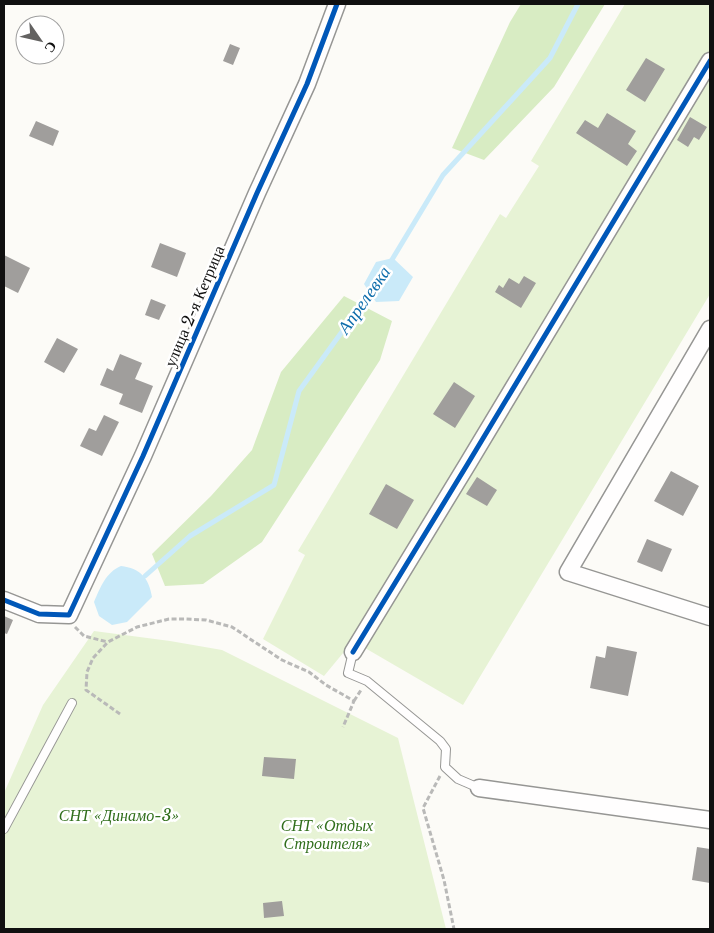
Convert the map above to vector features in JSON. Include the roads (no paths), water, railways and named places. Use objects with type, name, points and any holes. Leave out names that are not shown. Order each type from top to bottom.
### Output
[{"type":"street","name":"улица 2-я Кетрица","points":[[4,600],[39,614],[69,615],[143,456],[253,202],[307,84],[337,4]]},
{"type":"street","points":[[353,652],[468,465],[710,62]]},
{"type":"street","points":[[710,328],[568,572],[710,617]]},
{"type":"street","points":[[478,788],[710,820]]},
{"type":"lane","points":[[353,652],[348,673],[367,681],[440,741],[446,749],[446,766],[458,779],[478,788]]},
{"type":"lane","points":[[4,829],[72,703]]},
{"type":"water","points":[[393,258],[413,277],[399,301],[376,302],[364,284],[376,262]]},
{"type":"water","points":[[121,566],[133,569],[143,575],[149,584],[152,597],[127,622],[112,625],[99,616],[94,602],[107,576]]},
{"type":"waterway","name":"Апрелевка","points":[[390,263],[443,175],[550,58],[578,4]]},
{"type":"waterway","name":"Апрелевка","points":[[145,576],[190,536],[274,485],[299,391],[373,289]]},
{"type":"park label","name":"СНТ «Динамо-3»","points":[[119,815]]},
{"type":"park label","name":"СНТ «Отдых Строителя»","points":[[327,834]]}]
